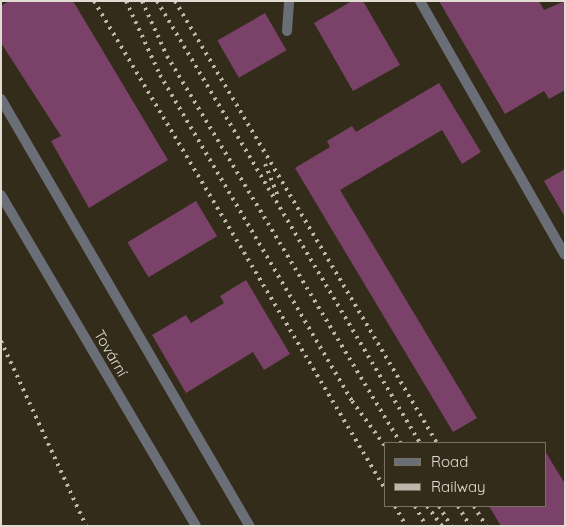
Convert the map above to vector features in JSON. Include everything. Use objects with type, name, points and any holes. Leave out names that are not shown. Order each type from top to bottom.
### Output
[{"type":"street","points":[[287,31],[289,1]]},
{"type":"street","points":[[420,1],[565,255]]},
{"type":"street","points":[[1,99],[250,526]]},
{"type":"street","name":"Tovární","points":[[1,195],[196,526]]},
{"type":"building","points":[[9,1],[73,1],[168,160],[89,208],[51,141],[61,136],[1,43],[1,6]]},
{"type":"building","points":[[352,1],[363,1],[400,65],[353,91],[314,23]]},
{"type":"building","points":[[439,1],[539,1],[544,10],[565,1],[565,90],[549,99],[544,91],[505,114]]},
{"type":"building","points":[[265,13],[286,50],[239,78],[217,40]]},
{"type":"building","points":[[439,83],[481,152],[462,164],[442,130],[340,190],[477,418],[453,432],[295,168],[330,147],[327,141],[352,126],[356,132]]},
{"type":"building","points":[[565,169],[565,217],[544,181]]},
{"type":"building","points":[[196,201],[217,236],[149,277],[127,242]]},
{"type":"building","points":[[246,280],[290,354],[264,370],[253,352],[186,393],[152,335],[186,315],[191,323],[224,303],[220,296]]},
{"type":"building","points":[[546,453],[565,484],[565,526],[501,526],[490,507],[546,507]]},
{"type":"railway","points":[[94,1],[384,487]]},
{"type":"railway","points":[[126,1],[160,75],[352,401],[384,445]]},
{"type":"railway","points":[[142,1],[167,56],[399,442]]},
{"type":"railway","points":[[157,1],[419,442]]},
{"type":"railway","points":[[175,1],[436,442]]},
{"type":"railway","points":[[265,164],[278,196]]},
{"type":"railway","points":[[1,341],[86,526]]},
{"type":"railway","points":[[396,507],[406,526]]},
{"type":"railway","points":[[416,507],[426,526]]},
{"type":"railway","points":[[428,507],[442,526]]},
{"type":"railway","points":[[440,507],[451,526]]},
{"type":"railway","points":[[459,507],[470,526]]},
{"type":"railway","points":[[475,507],[486,526]]}]
